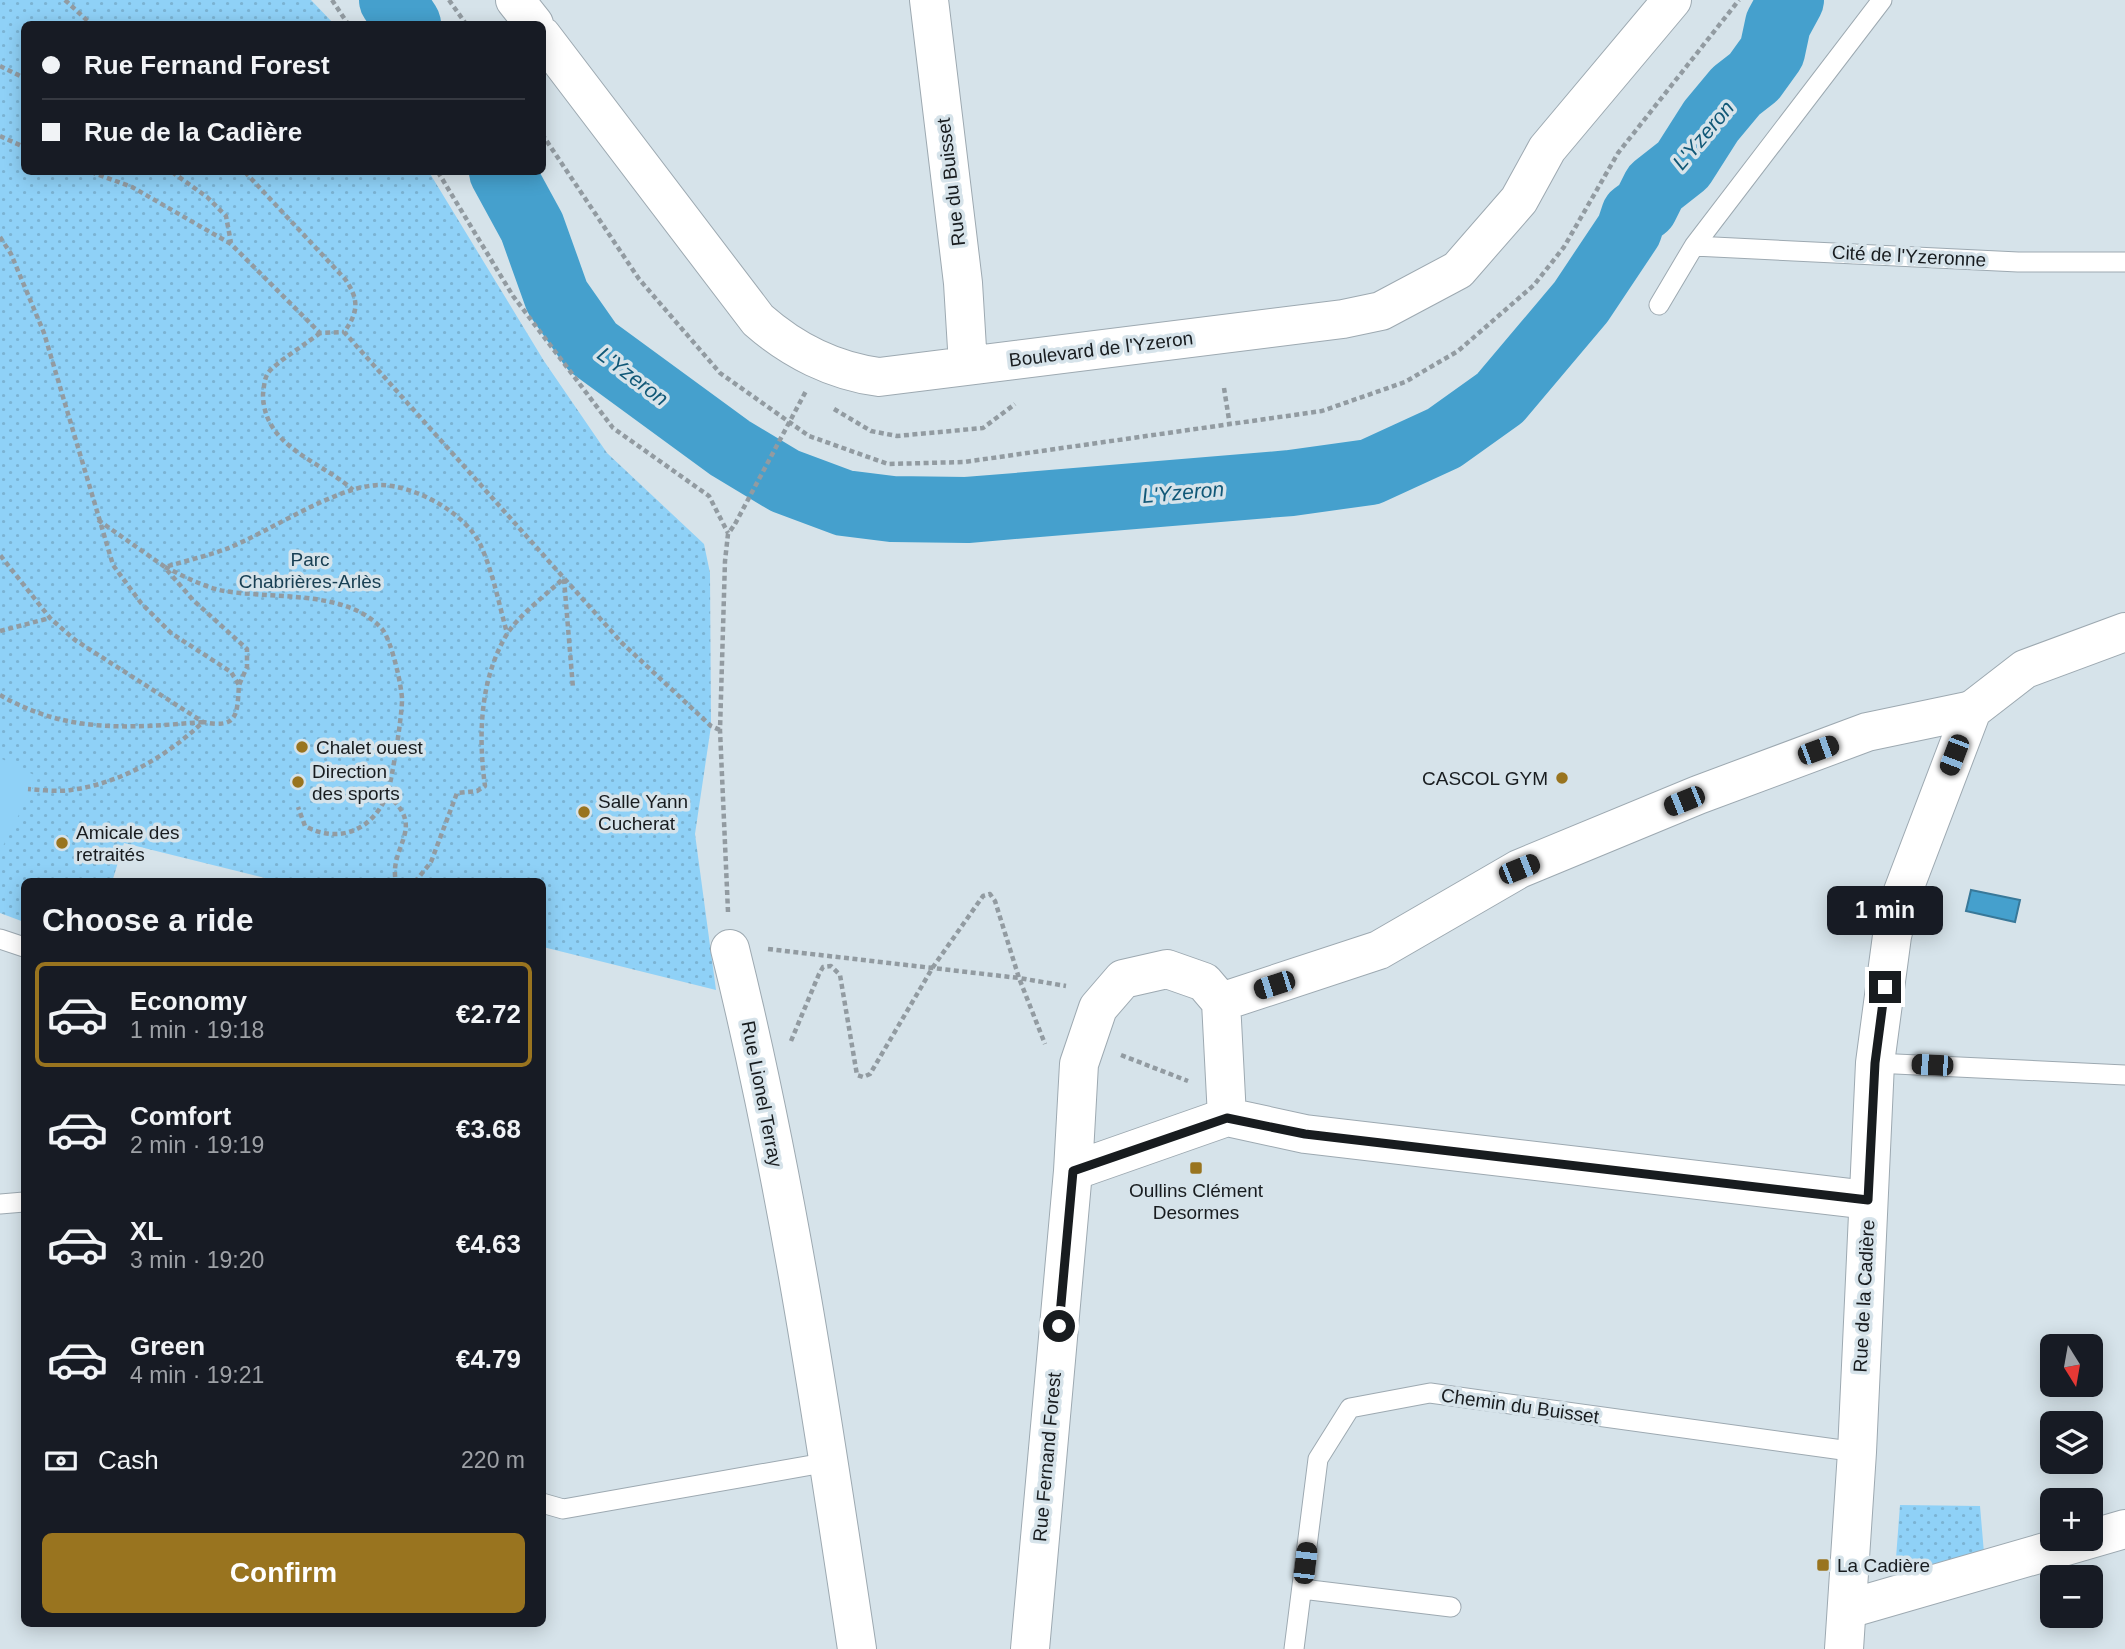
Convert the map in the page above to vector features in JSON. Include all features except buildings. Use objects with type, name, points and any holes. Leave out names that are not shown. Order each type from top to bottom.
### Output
[{"type":"street","points":[[515,0],[532,21]]},
{"type":"street","name":"Rue du Buisset","points":[[929,0],[963,283],[968,365]]},
{"type":"street","name":"Boulevard de l'Yzeron","points":[[546,41],[758,320],[776,336],[852,373],[879,377],[1343,318],[1381,311],[1416,295],[1458,270],[1485,242],[1519,200],[1548,149],[1672,0]]},
{"type":"street","points":[[1227,1118],[1221,1002],[1379,950],[1519,869],[1698,795],[1867,732],[1972,710],[2025,669],[2125,632]]},
{"type":"street","name":"Rue de la Cadière","points":[[1844,1649],[1849,1609],[1875,1063],[1892,936],[1902,894],[1972,710]]},
{"type":"street","name":"Rue Lionel Terray","points":[[742,948],[758,1063],[829,1462],[857,1649]]},
{"type":"street","name":"Rue Fernand Forest","points":[[1030,1649],[1073,1171],[1079,1064],[1098,1008],[1123,979],[1167,969],[1204,982],[1221,1002]]},
{"type":"street","points":[[1073,1171],[1227,1118],[1305,1134],[1868,1200]]},
{"type":"street","points":[[1849,1609],[2125,1529]]},
{"type":"lane","points":[[1659,305],[1694,246],[1882,0]]},
{"type":"lane","name":"Cité de l'Yzeronne","points":[[1694,246],[2018,262],[2125,262]]},
{"type":"lane","points":[[0,939],[21,946]]},
{"type":"lane","points":[[1875,1063],[2125,1075]]},
{"type":"lane","points":[[0,1204],[21,1202]]},
{"type":"lane","name":"Chemin du Buisset","points":[[1294,1649],[1318,1459],[1350,1408],[1430,1394],[1857,1452]]},
{"type":"lane","points":[[546,1504],[563,1509],[829,1462]]},
{"type":"lane","points":[[1302,1589],[1451,1607]]},
{"type":"path","points":[[65,0],[87,21]]},
{"type":"path","points":[[332,0],[346,21]]},
{"type":"path","points":[[449,0],[464,21]]},
{"type":"path","points":[[0,66],[21,76]]},
{"type":"path","points":[[0,136],[21,145]]},
{"type":"path","points":[[99,175],[132,187],[231,244],[320,332]]},
{"type":"path","points":[[177,175],[207,197],[226,216],[231,244]]},
{"type":"path","points":[[248,175],[345,279],[357,296],[355,317],[344,332]]},
{"type":"path","points":[[440,175],[513,296],[613,428],[709,496],[728,534]]},
{"type":"path","points":[[0,237],[11,254],[44,333],[97,519],[113,565],[141,603],[170,634],[230,672],[239,685]]},
{"type":"path","points":[[352,490],[341,479],[307,461],[283,441],[270,423],[263,404],[268,373],[320,332],[344,332],[622,643],[711,726],[720,730]]},
{"type":"path","points":[[1224,388],[1230,426]]},
{"type":"path","points":[[817,398],[806,391],[728,534],[720,730],[742,948],[833,955],[1020,978],[1070,987],[1098,1008]]},
{"type":"path","points":[[828,404],[871,430],[897,436],[983,428],[1015,404]]},
{"type":"path","points":[[164,566],[225,549],[352,490],[378,485],[399,487],[430,500],[464,521],[481,544],[507,633]]},
{"type":"path","points":[[97,519],[164,566],[219,589],[328,601],[364,615],[384,630],[402,700],[387,795],[360,829],[344,834],[322,835],[305,826],[298,807]]},
{"type":"path","points":[[0,555],[50,618],[75,640],[203,722]]},
{"type":"path","points":[[0,695],[30,713],[71,722],[126,729],[203,722],[220,725],[229,723],[236,715],[239,685],[247,667],[247,649],[193,600],[164,566]]},
{"type":"path","points":[[418,878],[431,862],[457,793],[477,792],[485,786],[480,753],[482,710],[488,683],[507,633],[564,578]]},
{"type":"path","points":[[564,578],[573,688]]},
{"type":"path","points":[[0,631],[50,618]]},
{"type":"path","points":[[28,789],[70,790],[131,772],[176,748],[203,722]]},
{"type":"path","points":[[387,795],[403,811],[407,832],[399,855],[396,878]]},
{"type":"path","points":[[831,966],[839,975],[854,1065],[857,1075],[863,1077],[870,1074],[933,967],[977,902],[990,894],[1050,1057],[1063,1064],[1079,1064]]},
{"type":"path","points":[[831,966],[833,955]]},
{"type":"path","points":[[758,1063],[775,1068],[783,1061],[819,974],[823,967],[831,966]]},
{"type":"path","points":[[1120,1054],[1197,1084]]},
{"type":"green space","name":"Parc Chabrières-Arlès","points":[[0,0],[311,0],[331,21],[21,21],[21,175],[431,175],[544,361],[607,453],[704,544],[710,573],[711,726],[695,834],[716,990],[546,948],[546,878],[265,878],[124,843],[113,878],[21,878],[21,921],[0,913]]},
{"type":"green space","points":[[0,758],[38,777],[0,852]]},
{"type":"green space","points":[[1900,1505],[1980,1506],[1984,1553],[1905,1571],[1896,1558]]},
{"type":"shaded area","points":[[1971,890],[2020,900],[2015,922],[1966,911]]},
{"type":"waterway","name":"L'Yzeron","points":[[392,0],[406,21]]},
{"type":"waterway","name":"L'Yzeron","points":[[504,175],[532,227],[557,297],[592,347],[730,448],[785,481],[844,503],[892,509],[967,510],[1291,483],[1370,472],[1444,438],[1500,398],[1581,302],[1629,230],[1634,215],[1645,207],[1655,187],[1683,165],[1711,121],[1736,91],[1754,77],[1772,52],[1778,24],[1791,0]]},
{"type":"place","name":"Chalet ouest","points":[[302,747]]},
{"type":"place","name":"CASCOL GYM","points":[[1562,778]]},
{"type":"place","name":"Direction des sports","points":[[298,782]]},
{"type":"place","name":"Salle Yann Cucherat","points":[[584,812]]},
{"type":"place","name":"Amicale des retraités","points":[[62,843]]},
{"type":"place","name":"Oullins Clément Desormes","points":[[1196,1168]]},
{"type":"place","name":"La Cadière","points":[[1823,1565]]},
{"type":"route","points":[[1059,1326],[1073,1171],[1227,1118],[1305,1134],[1868,1200],[1875,1063],[1885,987]]}]
